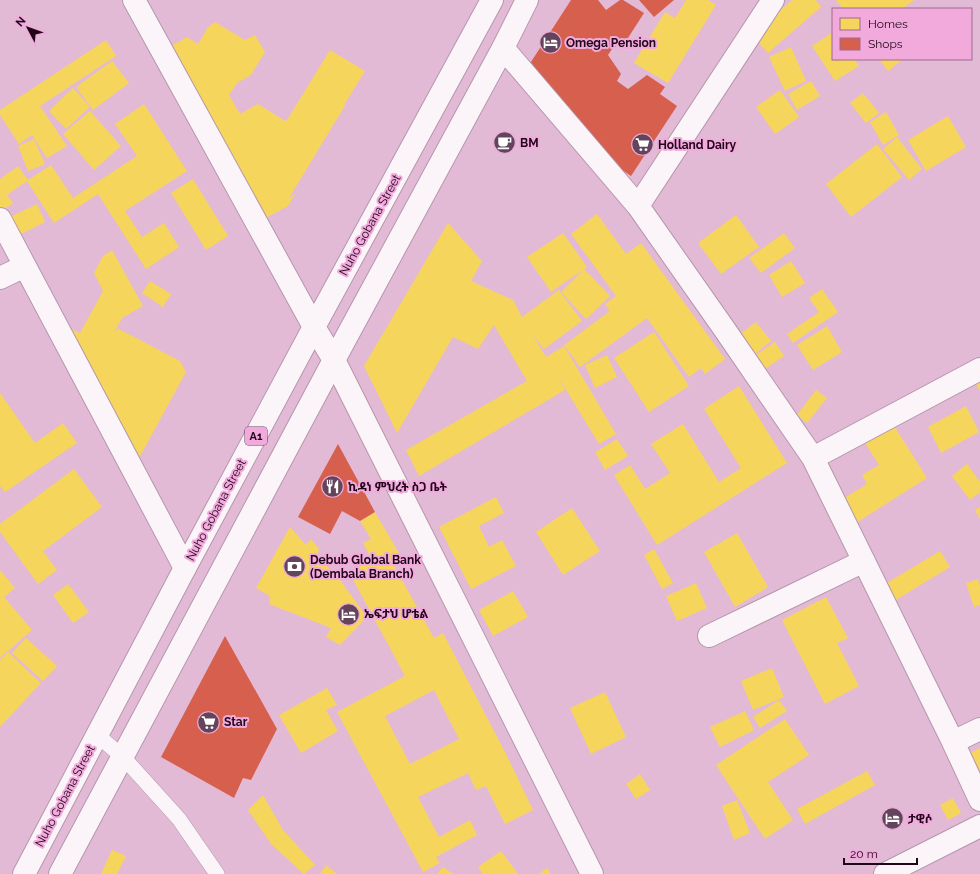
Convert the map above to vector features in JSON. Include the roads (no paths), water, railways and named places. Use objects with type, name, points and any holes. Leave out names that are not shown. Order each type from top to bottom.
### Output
[{"type":"street","points":[[134,0],[314,327],[334,360],[592,874]]},
{"type":"street","name":"Nuho Gobana Street","points":[[24,874],[314,327],[492,0]]},
{"type":"street","points":[[60,874],[528,0]]},
{"type":"street","points":[[638,206],[774,0]]},
{"type":"street","points":[[503,48],[638,206],[813,458],[980,800]]},
{"type":"street","points":[[0,218],[185,568]]},
{"type":"street","points":[[0,278],[25,266]]},
{"type":"street","points":[[813,458],[980,370]]},
{"type":"street","points":[[709,636],[864,561]]},
{"type":"street","points":[[953,742],[980,729]]},
{"type":"street","points":[[885,874],[980,826]]},
{"type":"lane","points":[[97,735],[123,756],[179,819],[217,874]]},
{"type":"place","name":"Omega Pension","points":[[550,43]]},
{"type":"place","name":"BM","points":[[505,143]]},
{"type":"place","name":"Holland Dairy","points":[[642,145]]},
{"type":"place","name":"ኪዳነ ምህረት ስጋ ቤት","points":[[333,487]]},
{"type":"place","name":"Debub Global Bank (Dembala Branch)","points":[[295,567]]},
{"type":"place","name":"ኤፍታህ ሆቴል","points":[[349,614]]},
{"type":"place","name":"Star","points":[[209,722]]},
{"type":"place","name":"ታዊሶ","points":[[892,819]]}]
